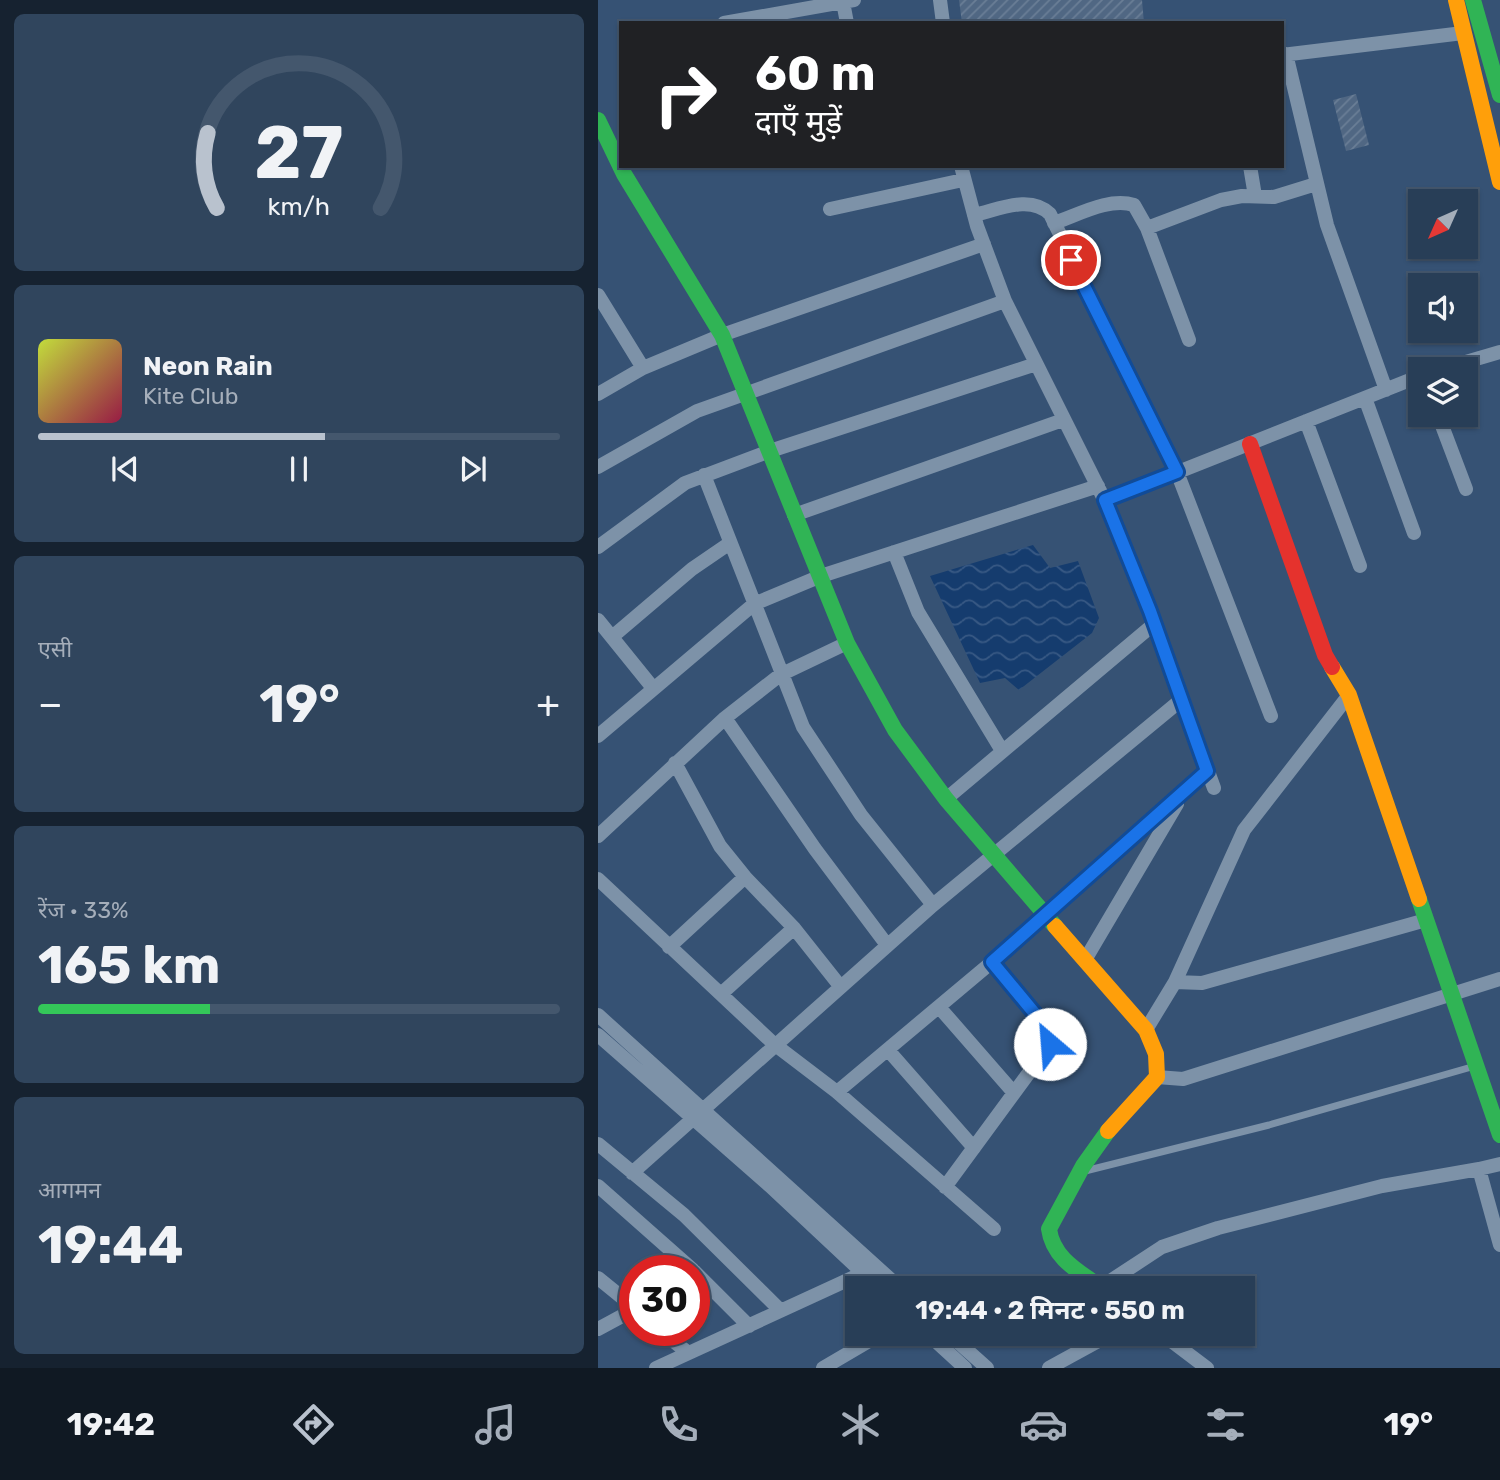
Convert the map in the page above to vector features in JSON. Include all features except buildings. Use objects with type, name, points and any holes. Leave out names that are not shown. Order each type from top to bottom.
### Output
[{"type":"street","points":[[940,0],[943,21]]},
{"type":"street","points":[[1456,0],[1499,182]]},
{"type":"street","points":[[1473,0],[1499,95]]},
{"type":"street","points":[[735,21],[849,1],[847,21]]},
{"type":"street","points":[[1386,390],[1316,184],[1284,54],[1463,33]]},
{"type":"street","points":[[1475,82],[1499,87]]},
{"type":"street","points":[[598,120],[619,164]]},
{"type":"street","points":[[621,168],[722,335],[847,643],[895,730],[946,799],[996,854],[1084,960],[1147,1028],[1157,1053],[1157,1077],[1107,1129],[1078,1173],[1049,1228],[1049,1241],[1056,1253],[1087,1276]]},
{"type":"street","points":[[1250,168],[1255,196]]},
{"type":"street","points":[[830,209],[962,173],[1005,301],[1105,500],[1215,788]]},
{"type":"street","points":[[1147,228],[1221,200],[1274,197],[1316,184]]},
{"type":"street","points":[[1054,223],[1109,204],[1125,202],[1139,211],[1190,341]]},
{"type":"street","points":[[974,215],[1035,203],[1050,214],[1177,472],[1271,716]]},
{"type":"street","points":[[598,394],[643,368],[722,335],[984,244]]},
{"type":"street","points":[[598,467],[663,428],[745,392],[1005,301]]},
{"type":"street","points":[[599,302],[643,368]]},
{"type":"street","points":[[1478,358],[1499,352]]},
{"type":"street","points":[[598,547],[685,483],[704,475],[1036,364]]},
{"type":"street","points":[[1105,500],[1408,381]]},
{"type":"street","points":[[1365,398],[1414,533]]},
{"type":"street","points":[[794,515],[1063,419]]},
{"type":"street","points":[[1306,421],[1360,566]]},
{"type":"street","points":[[1443,427],[1466,489]]},
{"type":"street","points":[[1250,444],[1325,655],[1349,695],[1499,1135]]},
{"type":"street","points":[[704,475],[780,675],[803,727],[861,815],[933,905]]},
{"type":"street","points":[[598,736],[754,604],[821,576],[1098,486]]},
{"type":"street","points":[[612,638],[692,569],[730,543]]},
{"type":"street","points":[[894,552],[918,612],[1001,749]]},
{"type":"street","points":[[598,620],[653,688]]},
{"type":"street","points":[[946,799],[1001,749],[1154,624]]},
{"type":"street","points":[[598,836],[725,718],[780,675],[847,643]]},
{"type":"street","points":[[1147,1028],[1175,982],[1244,830],[1349,695]]},
{"type":"street","points":[[632,1173],[933,905],[1181,700]]},
{"type":"street","points":[[725,718],[815,849],[887,946]]},
{"type":"street","points":[[675,763],[720,846],[745,877],[794,928],[840,986]]},
{"type":"street","points":[[837,1092],[992,962],[1207,771]]},
{"type":"street","points":[[1084,960],[1185,791]]},
{"type":"street","points":[[669,947],[745,877]]},
{"type":"street","points":[[598,879],[774,1044],[837,1092],[994,1229]]},
{"type":"street","points":[[1175,982],[1202,983],[1426,920]]},
{"type":"street","points":[[721,994],[794,928]]},
{"type":"street","points":[[945,1187],[1050,1044],[1050,1032],[992,962]]},
{"type":"street","points":[[1157,1077],[1183,1079],[1499,979]]},
{"type":"street","points":[[939,1007],[1014,1093]]},
{"type":"street","points":[[598,1015],[866,1276]]},
{"type":"street","points":[[598,1035],[699,1114],[886,1276]]},
{"type":"street","points":[[888,1050],[974,1148]]},
{"type":"street","points":[[598,1144],[684,1215],[780,1310]]},
{"type":"street","points":[[1118,1276],[1162,1247],[1218,1228],[1382,1186],[1499,1164]]},
{"type":"street","points":[[1479,1169],[1499,1245]]},
{"type":"street","points":[[598,1186],[676,1255]]},
{"type":"street","points":[[656,1368],[863,1273]]},
{"type":"street","points":[[598,1278],[619,1296]]},
{"type":"street","points":[[710,1287],[749,1326]]},
{"type":"street","points":[[598,1329],[619,1318]]},
{"type":"street","points":[[680,1346],[687,1352]]},
{"type":"street","points":[[823,1368],[861,1346]]},
{"type":"street","points":[[941,1346],[965,1368]]},
{"type":"street","points":[[963,1346],[987,1368]]},
{"type":"street","points":[[1049,1368],[1089,1346]]},
{"type":"street","points":[[1178,1346],[1207,1368]]},
{"type":"lane","points":[[1078,1173],[1269,1125],[1476,1065]]},
{"type":"water","points":[[1033,545],[1050,568],[1078,561],[1099,618],[1092,633],[1019,690],[1005,678],[980,683],[930,576]]},
{"type":"traffic: fast","points":[[1473,0],[1500,95]]},
{"type":"traffic: fast","points":[[598,120],[619,164]]},
{"type":"traffic: fast","points":[[621,168],[722,335],[847,643],[895,730],[946,799],[1055,926]]},
{"type":"traffic: fast","points":[[1419,899],[1500,1135]]},
{"type":"traffic: fast","points":[[1085,1276],[1062,1257],[1049,1229],[1083,1166],[1108,1131]]},
{"type":"traffic: slow","points":[[1456,0],[1500,182]]},
{"type":"traffic: slow","points":[[1332,667],[1349,695],[1419,899]]},
{"type":"traffic: slow","points":[[1055,926],[1146,1030],[1156,1054],[1157,1077],[1108,1131]]},
{"type":"traffic: jam","points":[[1250,444],[1325,655],[1332,667]]},
{"type":"route","points":[[1050,1044],[1050,1032],[992,962],[1207,771],[1150,611],[1105,500],[1177,472],[1071,260]]}]
